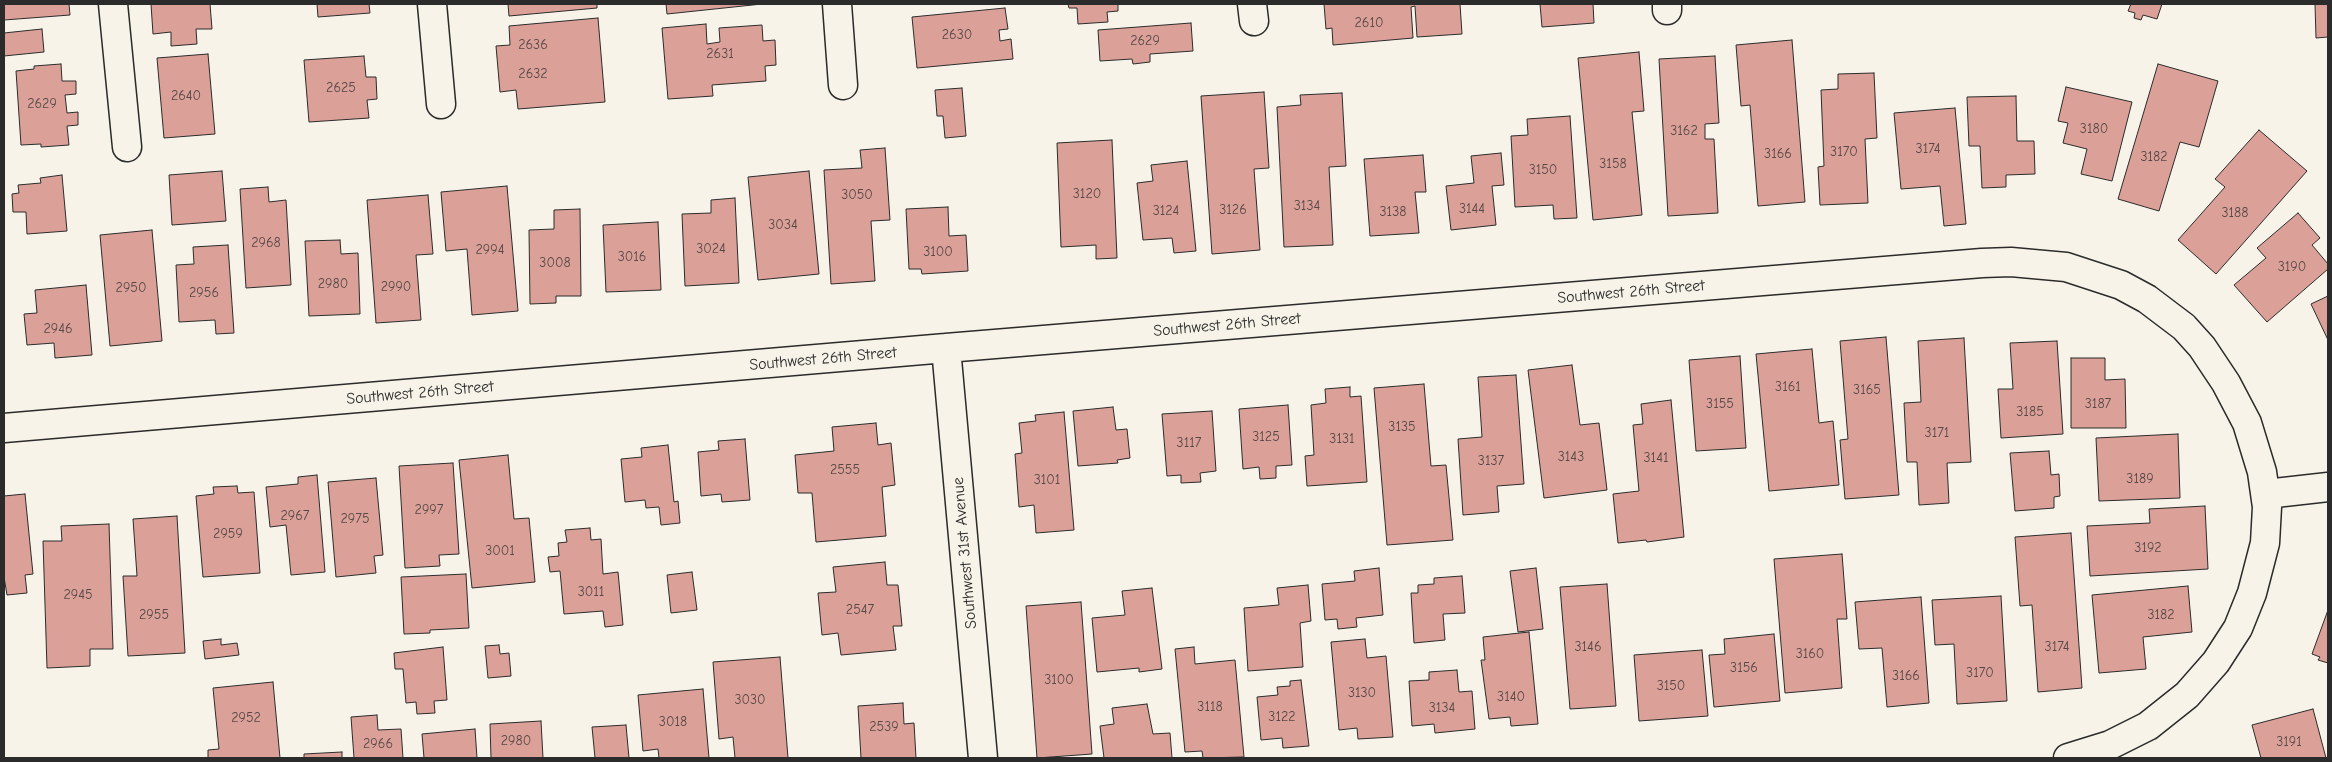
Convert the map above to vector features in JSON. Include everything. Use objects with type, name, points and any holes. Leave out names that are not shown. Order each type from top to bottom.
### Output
[{"type":"street","points":[[113,4],[127,147]]},
{"type":"street","points":[[432,4],[442,104]]},
{"type":"street","points":[[837,4],[843,86]]},
{"type":"street","name":"Southwest 26th Street","points":[[4,428],[1972,264],[2037,263],[2066,267],[2121,285],[2147,299],[2184,327],[2215,365],[2244,416],[2262,472],[2266,494],[2266,535],[2260,566],[2238,628],[2216,662],[2187,695],[2148,726],[2121,741],[2068,758]]},
{"type":"street","name":"Southwest 31st Avenue","points":[[946,348],[983,758]]},
{"type":"street","points":[[2266,494],[2328,486]]},
{"type":"building","points":[[4,4],[69,4],[70,15],[4,20]]},
{"type":"building","points":[[151,4],[210,4],[212,29],[196,29],[197,44],[171,46],[171,32],[153,34]]},
{"type":"building","points":[[317,4],[369,4],[370,13],[318,17]]},
{"type":"building","points":[[508,4],[597,4],[597,8],[509,16]]},
{"type":"building","points":[[666,4],[762,4],[667,14]]},
{"type":"building","points":[[1068,4],[1118,4],[1118,11],[1107,12],[1108,22],[1078,24],[1077,8],[1069,8]]},
{"type":"building","points":[[1324,4],[1460,4],[1462,34],[1417,37],[1415,6],[1411,7],[1413,38],[1333,45],[1332,28],[1326,29]]},
{"type":"building","points":[[1540,4],[1593,4],[1594,23],[1542,27]]},
{"type":"building","points":[[2131,4],[2162,4],[2157,19],[2143,15],[2141,20],[2134,18],[2135,13],[2128,11]]},
{"type":"building","points":[[2315,4],[2328,4],[2328,37],[2316,38]]},
{"type":"building","points":[[1005,8],[1008,29],[999,30],[1000,41],[1011,39],[1013,59],[917,68],[912,17]]},
{"type":"building","points":[[598,18],[605,102],[518,109],[516,90],[500,92],[496,46],[510,45],[509,26]]},
{"type":"building","points":[[1191,23],[1193,51],[1150,54],[1150,62],[1133,64],[1132,59],[1100,61],[1098,30]]},
{"type":"building","points":[[706,24],[707,44],[720,42],[719,28],[762,25],[763,41],[775,40],[776,65],[765,66],[766,81],[712,85],[713,96],[668,99],[662,28]]},
{"type":"building","points":[[42,29],[44,52],[4,56],[4,33]]},
{"type":"building","points":[[1792,40],[1805,202],[1758,206],[1750,105],[1741,106],[1736,45]]},
{"type":"building","points":[[1639,52],[1644,111],[1632,112],[1642,215],[1593,220],[1578,58]]},
{"type":"building","points":[[208,54],[215,134],[164,138],[157,58]]},
{"type":"building","points":[[364,56],[366,77],[376,77],[377,99],[367,100],[369,118],[309,122],[304,60]]},
{"type":"building","points":[[1715,56],[1719,123],[1705,124],[1705,139],[1714,139],[1718,213],[1668,216],[1659,59]]},
{"type":"building","points":[[61,64],[62,81],[76,81],[76,94],[65,95],[67,113],[78,112],[78,125],[67,126],[69,145],[41,147],[41,144],[21,145],[16,71],[34,69],[34,66]]},
{"type":"building","points":[[2158,64],[2218,81],[2199,147],[2180,142],[2159,211],[2118,199]]},
{"type":"building","points":[[1874,73],[1877,138],[1865,139],[1868,203],[1820,205],[1818,167],[1824,166],[1821,90],[1838,89],[1838,74]]},
{"type":"building","points":[[2066,87],[2132,102],[2112,181],[2081,174],[2087,149],[2063,143],[2068,123],[2058,121]]},
{"type":"building","points":[[962,88],[966,136],[945,138],[943,116],[937,116],[935,90]]},
{"type":"building","points":[[1264,92],[1269,168],[1254,169],[1260,250],[1212,254],[1201,96]]},
{"type":"building","points":[[1342,93],[1346,166],[1329,167],[1333,245],[1284,247],[1277,107],[1301,105],[1300,95]]},
{"type":"building","points":[[2016,96],[2017,141],[2034,141],[2035,174],[2006,175],[2006,187],[1982,188],[1980,146],[1969,146],[1967,97]]},
{"type":"building","points":[[1955,108],[1966,224],[1944,226],[1940,186],[1901,189],[1894,113]]},
{"type":"building","points":[[1570,116],[1577,218],[1554,219],[1553,205],[1515,207],[1511,136],[1528,135],[1527,119]]},
{"type":"building","points":[[2259,130],[2307,171],[2216,274],[2178,240],[2225,187],[2215,179]]},
{"type":"building","points":[[1112,140],[1117,258],[1096,259],[1096,245],[1061,247],[1057,143]]},
{"type":"building","points":[[885,148],[890,220],[871,221],[875,281],[831,284],[824,170],[862,168],[860,150]]},
{"type":"building","points":[[1501,153],[1504,185],[1492,186],[1496,225],[1451,230],[1446,186],[1474,183],[1471,156]]},
{"type":"building","points":[[1423,155],[1426,192],[1415,192],[1419,233],[1370,236],[1364,159]]},
{"type":"building","points":[[1187,161],[1196,251],[1174,253],[1172,238],[1143,240],[1137,183],[1153,181],[1151,165]]},
{"type":"building","points":[[222,171],[226,221],[172,225],[169,175]]},
{"type":"building","points":[[809,171],[819,274],[758,280],[748,177]]},
{"type":"building","points":[[62,175],[67,231],[27,234],[26,212],[13,212],[12,194],[19,193],[18,185],[41,183],[40,178]]},
{"type":"building","points":[[507,186],[518,311],[472,315],[467,249],[446,251],[441,192]]},
{"type":"building","points":[[268,187],[269,202],[286,200],[291,285],[246,288],[240,189]]},
{"type":"building","points":[[428,195],[433,254],[416,255],[421,320],[376,323],[367,200]]},
{"type":"building","points":[[735,198],[739,283],[685,286],[682,214],[711,213],[711,200]]},
{"type":"building","points":[[948,207],[949,236],[966,235],[968,271],[922,274],[921,269],[909,269],[906,209]]},
{"type":"building","points":[[580,209],[581,296],[556,296],[556,303],[530,304],[529,230],[554,229],[554,210]]},
{"type":"building","points":[[2298,213],[2320,238],[2312,245],[2328,264],[2328,269],[2267,322],[2234,285],[2266,258],[2257,248]]},
{"type":"building","points":[[658,222],[661,290],[606,292],[603,225]]},
{"type":"building","points":[[152,230],[162,341],[110,346],[100,235]]},
{"type":"building","points":[[340,240],[341,254],[358,253],[360,314],[309,316],[305,241]]},
{"type":"building","points":[[228,245],[234,333],[216,334],[215,320],[179,322],[176,265],[194,264],[193,247]]},
{"type":"building","points":[[86,285],[92,355],[55,358],[54,343],[27,345],[24,314],[37,313],[35,290]]},
{"type":"building","points":[[2328,296],[2328,340],[2311,304]]},
{"type":"building","points":[[1886,337],[1899,495],[1845,499],[1840,440],[1848,439],[1840,341]]},
{"type":"building","points":[[1964,338],[1971,462],[1947,463],[1949,503],[1919,505],[1917,462],[1907,462],[1904,403],[1921,402],[1918,341]]},
{"type":"building","points":[[2057,341],[2063,434],[2001,438],[1998,389],[2013,389],[2010,343]]},
{"type":"building","points":[[1812,349],[1819,423],[1833,421],[1839,485],[1769,491],[1756,354]]},
{"type":"building","points":[[1740,356],[1746,448],[1696,451],[1689,360]]},
{"type":"building","points":[[2071,358],[2105,358],[2105,380],[2125,379],[2126,428],[2071,428]]},
{"type":"building","points":[[1572,365],[1580,425],[1599,423],[1607,490],[1544,498],[1528,370]]},
{"type":"building","points":[[1516,375],[1524,484],[1497,486],[1499,512],[1463,515],[1458,439],[1482,437],[1478,377]]},
{"type":"building","points":[[1424,384],[1431,466],[1446,465],[1453,540],[1387,545],[1374,388]]},
{"type":"building","points":[[1350,387],[1350,397],[1361,396],[1367,482],[1307,486],[1305,456],[1314,455],[1311,405],[1326,403],[1325,389]]},
{"type":"building","points":[[1671,400],[1684,537],[1647,542],[1646,540],[1618,543],[1613,494],[1639,491],[1633,425],[1643,424],[1641,404]]},
{"type":"building","points":[[1288,405],[1292,465],[1276,466],[1276,478],[1260,479],[1259,467],[1243,469],[1239,409]]},
{"type":"building","points":[[1113,407],[1116,430],[1127,429],[1130,458],[1117,460],[1118,463],[1078,466],[1073,411]]},
{"type":"building","points":[[1212,411],[1216,471],[1200,473],[1201,482],[1181,483],[1181,475],[1167,476],[1162,414]]},
{"type":"building","points":[[1064,412],[1074,530],[1036,533],[1034,505],[1019,507],[1015,454],[1022,453],[1019,423],[1036,421],[1035,415]]},
{"type":"building","points":[[876,423],[878,445],[891,443],[895,485],[882,487],[886,536],[816,542],[812,493],[798,493],[795,455],[834,451],[832,427]]},
{"type":"building","points":[[2178,434],[2180,498],[2099,501],[2096,438]]},
{"type":"building","points":[[745,439],[750,500],[722,502],[721,494],[701,496],[698,452],[719,450],[718,441]]},
{"type":"building","points":[[668,445],[674,502],[678,501],[680,523],[661,525],[659,507],[646,508],[645,500],[625,502],[621,459],[642,457],[641,448]]},
{"type":"building","points":[[2049,451],[2051,475],[2059,474],[2060,496],[2054,497],[2054,508],[2015,511],[2010,453]]},
{"type":"building","points":[[508,455],[514,519],[529,518],[535,582],[472,588],[459,460]]},
{"type":"building","points":[[453,463],[459,554],[439,555],[440,566],[405,568],[399,466]]},
{"type":"building","points":[[317,475],[325,572],[291,575],[286,525],[270,527],[266,487],[298,484],[298,477]]},
{"type":"building","points":[[376,478],[383,555],[374,556],[376,573],[336,577],[328,482]]},
{"type":"building","points":[[237,486],[238,493],[254,492],[260,573],[203,577],[196,496],[214,494],[213,487]]},
{"type":"building","points":[[25,494],[33,574],[25,575],[27,593],[7,595],[4,577],[4,496]]},
{"type":"building","points":[[2205,506],[2208,569],[2090,576],[2087,526],[2150,523],[2149,509]]},
{"type":"building","points":[[177,516],[185,653],[128,656],[123,576],[137,576],[133,519]]},
{"type":"building","points":[[109,524],[113,649],[90,649],[90,666],[47,668],[43,541],[62,541],[61,526]]},
{"type":"building","points":[[590,528],[591,540],[601,539],[603,574],[618,572],[623,625],[605,627],[603,611],[564,614],[560,571],[550,572],[548,557],[559,556],[558,543],[567,542],[565,530]]},
{"type":"building","points":[[2071,533],[2082,688],[2038,692],[2032,605],[2020,606],[2015,537]]},
{"type":"building","points":[[1842,554],[1847,619],[1837,619],[1842,688],[1785,693],[1774,559]]},
{"type":"building","points":[[885,562],[887,585],[898,585],[902,626],[893,626],[896,650],[841,655],[838,633],[822,635],[818,593],[836,592],[833,567]]},
{"type":"building","points":[[1379,568],[1383,615],[1356,618],[1357,627],[1338,629],[1337,619],[1325,620],[1322,584],[1355,581],[1354,571]]},
{"type":"building","points":[[1536,568],[1543,629],[1518,632],[1510,571]]},
{"type":"building","points":[[692,572],[697,610],[671,613],[667,575]]},
{"type":"building","points":[[466,574],[469,628],[430,630],[430,633],[404,634],[401,577]]},
{"type":"building","points":[[1462,576],[1465,613],[1443,614],[1445,640],[1414,643],[1411,593],[1418,593],[1418,585],[1434,584],[1434,578]]},
{"type":"building","points":[[1607,584],[1616,706],[1570,709],[1560,587]]},
{"type":"building","points":[[1308,585],[1311,621],[1300,623],[1303,667],[1248,671],[1244,608],[1279,605],[1277,588]]},
{"type":"building","points":[[2188,586],[2192,632],[2143,637],[2146,669],[2099,673],[2092,595]]},
{"type":"building","points":[[1152,588],[1162,669],[1139,672],[1139,668],[1097,672],[1092,618],[1125,615],[1122,591]]},
{"type":"building","points":[[2001,596],[2007,701],[1957,704],[1954,644],[1935,645],[1932,600]]},
{"type":"building","points":[[1921,597],[1929,703],[1887,707],[1882,648],[1859,649],[1855,602]]},
{"type":"building","points":[[1081,602],[1092,754],[1037,758],[1026,606]]},
{"type":"building","points":[[2328,610],[2328,663],[2318,660],[2320,657],[2312,654]]},
{"type":"building","points":[[1529,632],[1538,724],[1511,726],[1510,717],[1489,719],[1481,660],[1485,660],[1483,637]]},
{"type":"building","points":[[1774,634],[1780,701],[1714,707],[1709,655],[1725,654],[1724,639]]},
{"type":"building","points":[[221,639],[221,645],[237,643],[239,655],[205,659],[203,641]]},
{"type":"building","points":[[1365,639],[1367,658],[1386,656],[1393,737],[1358,739],[1357,728],[1339,730],[1331,642]]},
{"type":"building","points":[[499,645],[500,654],[509,653],[511,676],[488,678],[485,646]]},
{"type":"building","points":[[443,647],[447,700],[434,701],[435,713],[417,714],[416,702],[406,703],[403,669],[395,669],[394,653]]},
{"type":"building","points":[[1194,647],[1195,664],[1235,660],[1244,757],[1203,758],[1202,751],[1185,752],[1175,649]]},
{"type":"building","points":[[1702,650],[1708,716],[1639,721],[1634,655]]},
{"type":"building","points":[[780,657],[788,758],[735,758],[733,737],[719,739],[713,662]]},
{"type":"building","points":[[1457,670],[1459,692],[1472,691],[1475,729],[1435,733],[1434,724],[1412,726],[1409,681],[1429,680],[1429,672]]},
{"type":"building","points":[[1301,680],[1309,746],[1283,748],[1282,738],[1261,740],[1257,697],[1278,695],[1277,687],[1290,686],[1290,681]]},
{"type":"building","points":[[273,682],[280,758],[208,758],[208,750],[219,749],[213,688]]},
{"type":"building","points":[[703,689],[709,758],[659,758],[658,749],[643,751],[638,695]]},
{"type":"building","points":[[903,703],[904,724],[914,723],[916,758],[861,758],[858,706]]},
{"type":"building","points":[[1147,704],[1153,734],[1170,733],[1172,758],[1104,758],[1100,726],[1114,724],[1112,708]]},
{"type":"building","points":[[2313,709],[2326,758],[2261,758],[2252,725]]},
{"type":"building","points":[[377,715],[378,730],[401,729],[403,758],[354,758],[351,717]]},
{"type":"building","points":[[541,721],[543,758],[491,758],[490,724]]},
{"type":"building","points":[[626,725],[629,758],[595,758],[592,727]]},
{"type":"building","points":[[475,729],[477,758],[424,758],[422,734]]},
{"type":"building","points":[[342,752],[342,758],[304,758],[304,754]]}]
